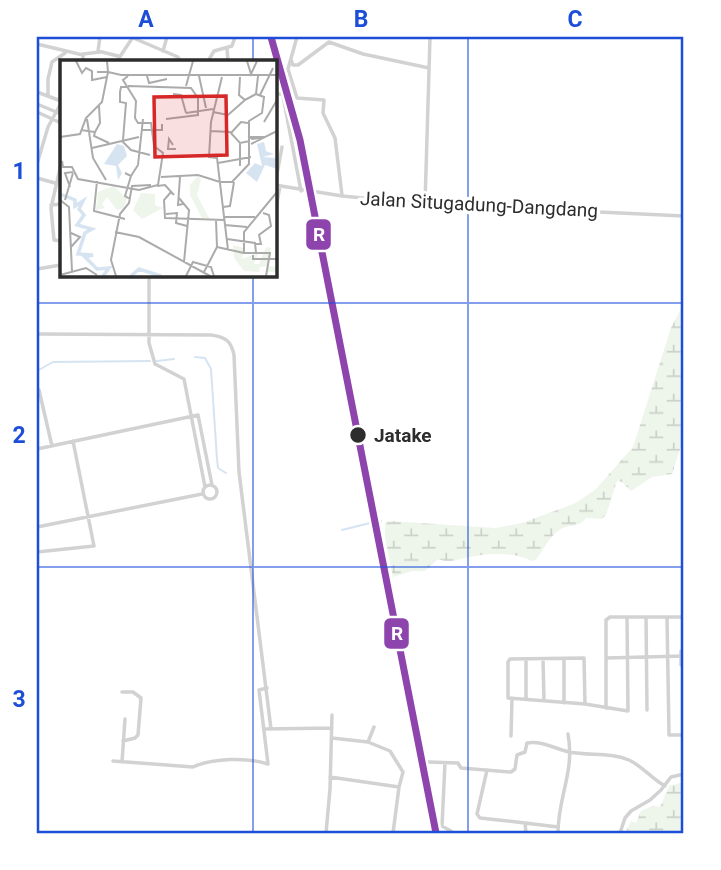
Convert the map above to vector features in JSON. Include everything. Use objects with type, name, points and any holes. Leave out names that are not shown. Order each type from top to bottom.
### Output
[{"type":"street","points":[[100,37],[100,52]]},
{"type":"street","points":[[37,44],[81,55],[100,52],[117,59],[132,37],[180,60]]},
{"type":"street","points":[[163,51],[167,37]]},
{"type":"street","points":[[209,60],[214,51],[232,46],[235,37]]},
{"type":"street","points":[[297,37],[288,69],[291,81],[297,98],[324,100],[323,113],[335,138],[342,196]]},
{"type":"street","points":[[425,204],[430,37]]},
{"type":"street","points":[[291,58],[292,64],[299,65],[329,42],[363,54],[429,68]]},
{"type":"street","points":[[227,48],[228,60]]},
{"type":"street","points":[[48,95],[52,62],[67,52]]},
{"type":"street","points":[[81,55],[84,56],[83,60]]},
{"type":"street","points":[[291,81],[277,80],[282,93],[301,191]]},
{"type":"street","points":[[37,92],[60,101]]},
{"type":"street","points":[[276,94],[282,93]]},
{"type":"street","points":[[37,104],[60,113]]},
{"type":"street","points":[[37,164],[51,118],[60,104]]},
{"type":"street","points":[[37,112],[60,122]]},
{"type":"street","points":[[277,186],[282,146]]},
{"type":"street","points":[[60,167],[51,205],[54,240],[60,241]]},
{"type":"street","points":[[37,178],[55,183]]},
{"type":"street","name":"Jalan Situgadung-Dangdang","points":[[277,186],[425,204],[684,216]]},
{"type":"street","points":[[51,205],[60,204]]},
{"type":"street","points":[[37,262],[38,269],[60,265]]},
{"type":"street","points":[[149,276],[149,335],[155,364],[184,379],[205,487],[202,494]]},
{"type":"street","points":[[37,334],[211,335],[226,338],[232,343],[239,472],[271,729]]},
{"type":"street","points":[[39,390],[52,446]]},
{"type":"street","points":[[37,449],[198,415],[212,485],[217,490],[214,498],[207,499],[202,494]]},
{"type":"street","points":[[37,552],[94,546],[73,440]]},
{"type":"street","points":[[205,487],[212,485]]},
{"type":"street","points":[[37,527],[89,519],[202,494]]},
{"type":"street","points":[[606,708],[606,620],[610,617],[681,617],[684,621]]},
{"type":"street","points":[[585,704],[584,658],[510,659],[508,662],[508,698],[585,704],[628,711],[626,617]]},
{"type":"street","points":[[646,617],[647,710]]},
{"type":"street","points":[[667,617],[669,735],[684,735]]},
{"type":"street","points":[[606,658],[682,657],[681,665],[684,665]]},
{"type":"street","points":[[526,659],[526,699]]},
{"type":"street","points":[[543,659],[544,701]]},
{"type":"street","points":[[564,659],[565,703]]},
{"type":"street","points":[[113,761],[193,767],[205,761],[258,761],[268,764],[259,690],[267,688]]},
{"type":"street","points":[[122,692],[133,692],[142,698],[138,734],[135,738],[123,741]]},
{"type":"street","points":[[511,736],[512,698]]},
{"type":"street","points":[[326,833],[332,715]]},
{"type":"street","points":[[122,762],[125,719]]},
{"type":"street","points":[[368,742],[373,727]]},
{"type":"street","points":[[264,729],[332,728]]},
{"type":"street","points":[[558,833],[558,812],[568,779],[571,752],[568,734]]},
{"type":"street","points":[[332,738],[368,742],[390,751],[403,772],[393,833]]},
{"type":"street","points":[[428,762],[511,772],[515,769],[517,755],[525,751],[527,743],[533,742],[571,752],[622,757],[634,762],[665,786]]},
{"type":"street","points":[[258,761],[267,755]]},
{"type":"street","points":[[445,763],[442,826],[452,833]]},
{"type":"street","points":[[487,770],[477,814],[480,818],[558,827]]},
{"type":"street","points":[[620,833],[625,818],[631,811],[650,800],[671,777],[684,774]]},
{"type":"street","points":[[330,777],[400,787]]},
{"type":"street","points":[[525,823],[526,833]]},
{"type":"green space","points":[[684,303],[684,437],[672,474],[652,477],[631,491],[617,481],[606,515],[602,519],[586,518],[580,523],[561,529],[550,539],[536,560],[502,554],[450,561],[438,559],[425,571],[412,571],[393,577],[385,537],[385,523],[389,521],[496,528],[522,523],[576,503],[596,489],[633,447],[671,328]]},
{"type":"green space","points":[[684,782],[684,833],[625,833],[631,821],[636,823],[641,811],[652,806],[660,807],[669,786]]},
{"type":"waterway","points":[[195,357],[205,358],[211,369],[218,468],[226,473]]},
{"type":"waterway","points":[[157,361],[174,359]]},
{"type":"waterway","points":[[37,371],[53,362],[150,361]]},
{"type":"waterway","points":[[342,530],[370,523]]},
{"type":"transit line","name":"R","points":[[271,37],[300,140],[436,833]]},
{"type":"place","name":"Jatake","points":[[358,435]]}]
